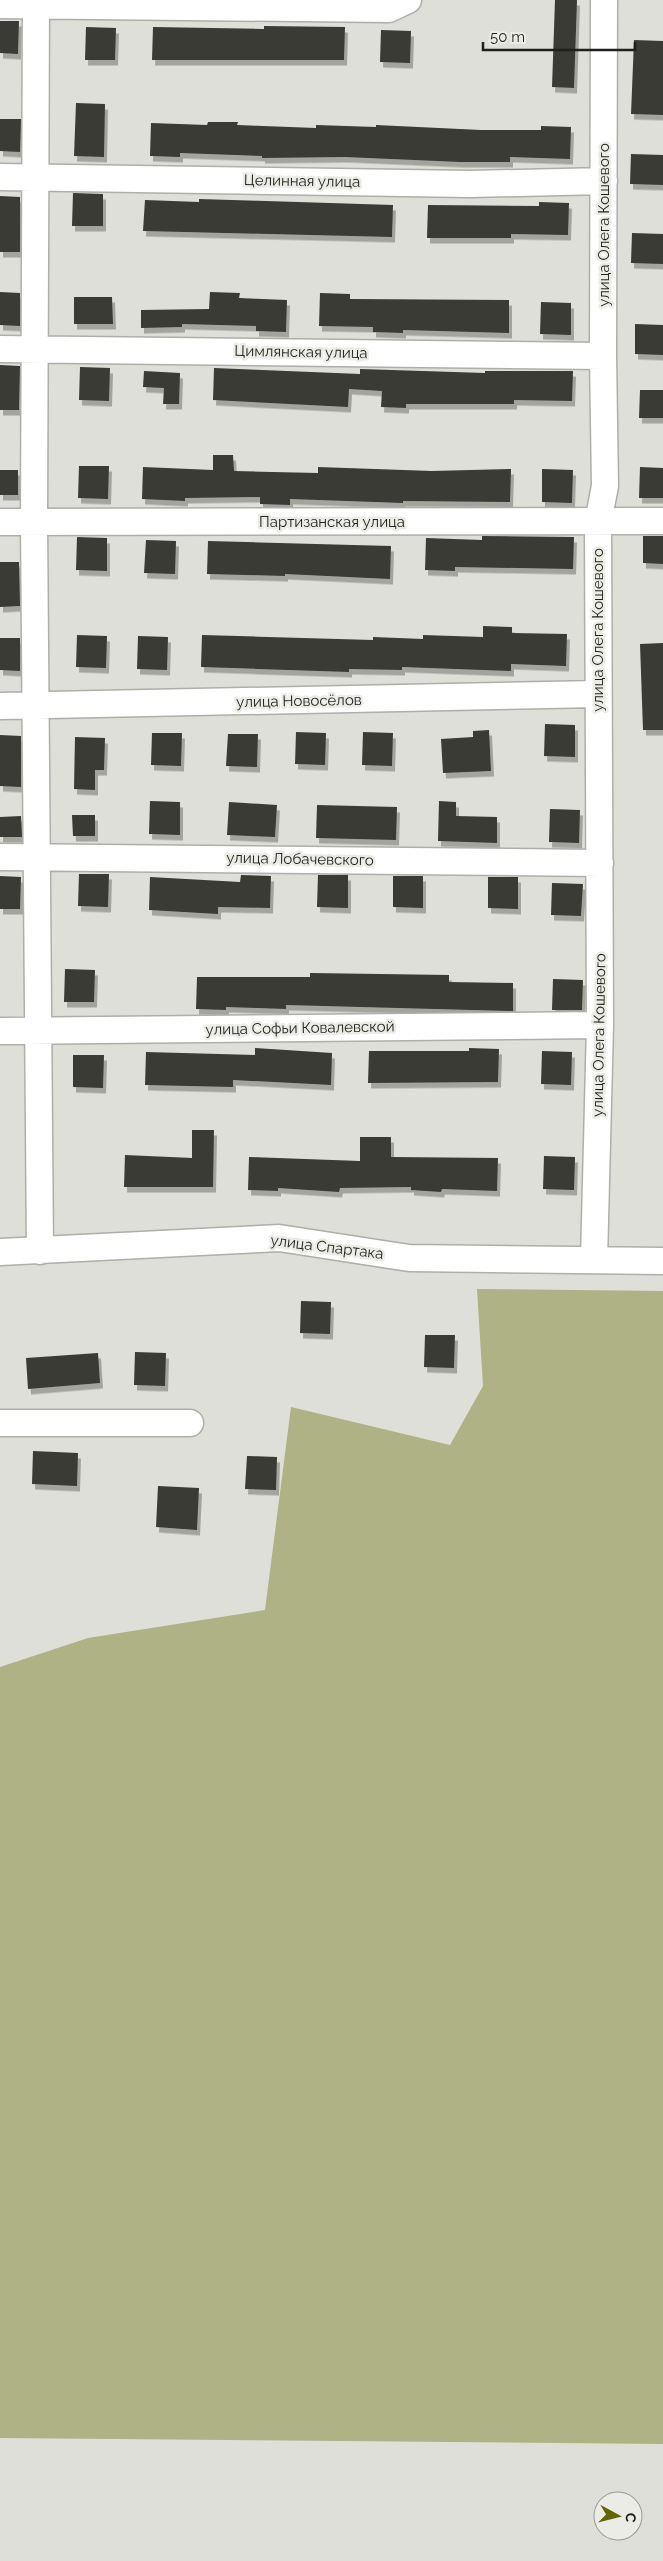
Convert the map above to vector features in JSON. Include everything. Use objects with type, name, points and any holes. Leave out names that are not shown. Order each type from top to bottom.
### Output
[{"type":"street","points":[[0,5],[36,3],[389,9],[408,0]]},
{"type":"street","name":"улица Олега Кошевого","points":[[594,1260],[600,1025],[598,522],[605,486],[603,356],[604,0]]},
{"type":"street","points":[[36,3],[34,522],[40,1252]]},
{"type":"street","name":"Целинная улица","points":[[0,177],[471,184],[604,182]]},
{"type":"street","name":"Цимлянская улица","points":[[0,349],[603,356]]},
{"type":"street","name":"Партизанская улица","points":[[0,522],[663,521]]},
{"type":"street","name":"улица Новосёлов","points":[[0,706],[598,694]]},
{"type":"street","name":"улица Лобачевского","points":[[0,857],[600,862]]},
{"type":"street","name":"улица Софьи Ковалевской","points":[[0,1031],[600,1025]]},
{"type":"street","name":"улица Спартака","points":[[0,1252],[40,1252],[279,1238],[409,1258],[663,1261]]},
{"type":"street","points":[[0,1423],[190,1423]]},
{"type":"green space","points":[[477,1289],[663,1291],[663,2444],[0,2438],[0,1667],[88,1638],[265,1610],[291,1407],[450,1445],[483,1386]]},
{"type":"building","points":[[555,0],[577,0],[574,88],[552,87]]},
{"type":"building","points":[[0,21],[19,21],[18,54],[0,53]]},
{"type":"building","points":[[264,26],[345,27],[344,60],[152,60],[153,27],[264,29]]},
{"type":"building","points":[[86,27],[116,28],[115,60],[85,60]]},
{"type":"building","points":[[381,30],[411,31],[410,63],[380,62]]},
{"type":"building","points":[[634,40],[663,41],[663,115],[631,114]]},
{"type":"building","points":[[76,103],[105,104],[104,157],[74,156]]},
{"type":"building","points":[[0,119],[21,119],[20,152],[0,151]]},
{"type":"building","points":[[208,122],[238,122],[237,125],[316,128],[316,125],[376,127],[376,125],[481,130],[541,130],[541,126],[571,127],[570,159],[510,157],[510,162],[460,162],[345,157],[262,158],[262,156],[180,153],[180,157],[150,156],[151,123],[207,125]]},
{"type":"building","points":[[631,154],[663,155],[663,185],[630,184]]},
{"type":"building","points":[[73,193],[103,194],[103,226],[72,226]]},
{"type":"building","points":[[0,196],[20,197],[20,252],[0,252]]},
{"type":"building","points":[[199,199],[393,205],[392,237],[143,231],[145,200],[199,202]]},
{"type":"building","points":[[539,202],[569,203],[568,235],[511,234],[511,238],[427,238],[428,205],[539,206]]},
{"type":"building","points":[[632,233],[663,234],[663,264],[631,263]]},
{"type":"building","points":[[0,292],[20,293],[20,326],[0,325]]},
{"type":"building","points":[[210,292],[240,293],[239,298],[287,300],[286,332],[256,331],[256,326],[182,324],[182,327],[141,328],[141,310],[209,309]]},
{"type":"building","points":[[320,293],[350,294],[350,299],[509,300],[509,333],[403,330],[403,333],[373,332],[373,327],[319,326]]},
{"type":"building","points":[[74,297],[112,297],[113,324],[74,324]]},
{"type":"building","points":[[541,302],[571,303],[571,335],[540,334]]},
{"type":"building","points":[[635,324],[663,325],[663,355],[635,354]]},
{"type":"building","points":[[0,365],[20,366],[19,410],[0,410]]},
{"type":"building","points":[[80,367],[110,368],[109,401],[79,400]]},
{"type":"building","points":[[214,368],[360,374],[360,369],[485,373],[485,371],[573,371],[572,401],[514,400],[514,404],[406,404],[406,408],[381,407],[382,391],[349,389],[348,407],[213,400]]},
{"type":"building","points":[[144,371],[180,373],[179,404],[163,404],[164,388],[143,387]]},
{"type":"building","points":[[640,390],[663,390],[663,418],[639,418]]},
{"type":"building","points":[[213,455],[233,455],[234,471],[318,473],[318,467],[432,471],[511,469],[510,502],[403,501],[403,503],[290,499],[290,505],[260,504],[260,497],[185,498],[185,501],[142,499],[143,467],[213,470]]},
{"type":"building","points":[[79,466],[109,466],[108,499],[78,498]]},
{"type":"building","points":[[640,467],[663,468],[663,498],[639,498]]},
{"type":"building","points":[[542,469],[573,470],[572,503],[542,502]]},
{"type":"building","points":[[0,470],[18,470],[18,495],[0,495]]},
{"type":"building","points":[[482,536],[574,537],[573,569],[455,567],[455,571],[425,570],[426,538],[482,540]]},
{"type":"building","points":[[643,536],[663,536],[663,564],[643,563]]},
{"type":"building","points":[[77,537],[107,538],[107,571],[76,570]]},
{"type":"building","points":[[146,540],[176,541],[175,574],[144,573]]},
{"type":"building","points":[[208,541],[391,546],[390,579],[285,574],[285,576],[207,574]]},
{"type":"building","points":[[0,562],[19,562],[20,606],[0,607]]},
{"type":"building","points":[[483,626],[512,627],[512,633],[567,634],[566,666],[511,664],[511,671],[402,667],[402,670],[349,669],[349,672],[201,667],[202,635],[373,640],[373,637],[423,639],[423,635],[483,637]]},
{"type":"building","points":[[77,635],[107,636],[106,668],[76,667]]},
{"type":"building","points":[[138,636],[168,637],[167,670],[137,669]]},
{"type":"building","points":[[0,638],[20,638],[20,671],[0,670]]},
{"type":"building","points":[[663,643],[663,730],[643,730],[640,644]]},
{"type":"building","points":[[545,724],[575,725],[575,757],[544,756]]},
{"type":"building","points":[[489,730],[491,771],[443,773],[441,739],[473,737],[473,731]]},
{"type":"building","points":[[296,732],[326,733],[325,765],[295,764]]},
{"type":"building","points":[[363,732],[393,733],[392,766],[362,765]]},
{"type":"building","points":[[152,733],[182,733],[181,766],[151,765]]},
{"type":"building","points":[[228,734],[258,734],[257,767],[226,766]]},
{"type":"building","points":[[0,735],[21,736],[21,787],[0,786]]},
{"type":"building","points":[[75,737],[105,738],[104,770],[95,770],[95,790],[74,789]]},
{"type":"building","points":[[150,801],[180,802],[180,835],[149,834]]},
{"type":"building","points":[[439,801],[456,802],[456,816],[497,817],[497,843],[438,841]]},
{"type":"building","points":[[229,802],[277,805],[275,837],[227,835]]},
{"type":"building","points":[[317,805],[397,807],[396,840],[316,838]]},
{"type":"building","points":[[550,809],[580,810],[579,843],[549,842]]},
{"type":"building","points":[[72,815],[95,815],[95,836],[73,836]]},
{"type":"building","points":[[21,816],[22,837],[0,837],[0,817]]},
{"type":"building","points":[[79,874],[109,874],[108,907],[78,906]]},
{"type":"building","points":[[241,875],[271,876],[270,908],[218,907],[218,914],[149,910],[150,877],[240,882]]},
{"type":"building","points":[[318,875],[348,875],[348,908],[317,907]]},
{"type":"building","points":[[0,876],[21,877],[20,909],[0,909]]},
{"type":"building","points":[[393,876],[423,876],[423,908],[393,907]]},
{"type":"building","points":[[488,877],[518,877],[518,909],[488,908]]},
{"type":"building","points":[[552,883],[583,884],[581,916],[551,915]]},
{"type":"building","points":[[65,969],[95,970],[94,1002],[64,1002]]},
{"type":"building","points":[[310,973],[449,975],[449,982],[513,983],[513,1011],[286,1005],[286,1009],[226,1007],[226,1010],[196,1009],[197,977],[310,977]]},
{"type":"building","points":[[553,979],[583,980],[582,1010],[552,1010]]},
{"type":"building","points":[[255,1048],[332,1053],[331,1085],[233,1080],[233,1087],[145,1085],[146,1052],[255,1055]]},
{"type":"building","points":[[469,1048],[499,1049],[498,1082],[368,1083],[369,1051],[469,1051]]},
{"type":"building","points":[[542,1051],[572,1052],[571,1085],[541,1084]]},
{"type":"building","points":[[73,1055],[104,1055],[103,1088],[73,1087]]},
{"type":"building","points":[[192,1130],[214,1130],[213,1187],[124,1187],[125,1155],[192,1158]]},
{"type":"building","points":[[360,1137],[391,1137],[391,1157],[498,1158],[497,1191],[442,1189],[441,1192],[411,1190],[411,1187],[340,1188],[339,1192],[278,1188],[278,1191],[248,1190],[249,1157],[360,1161]]},
{"type":"building","points":[[544,1156],[575,1157],[574,1190],[543,1189]]},
{"type":"building","points":[[301,1301],[331,1302],[330,1334],[300,1333]]},
{"type":"building","points":[[425,1335],[455,1335],[454,1368],[424,1367]]},
{"type":"building","points":[[135,1352],[166,1353],[165,1386],[134,1385]]},
{"type":"building","points":[[98,1353],[100,1383],[28,1389],[26,1358]]},
{"type":"building","points":[[33,1451],[78,1453],[77,1486],[32,1484]]},
{"type":"building","points":[[247,1456],[277,1457],[276,1490],[245,1489]]},
{"type":"building","points":[[158,1486],[199,1488],[197,1530],[156,1527]]}]
